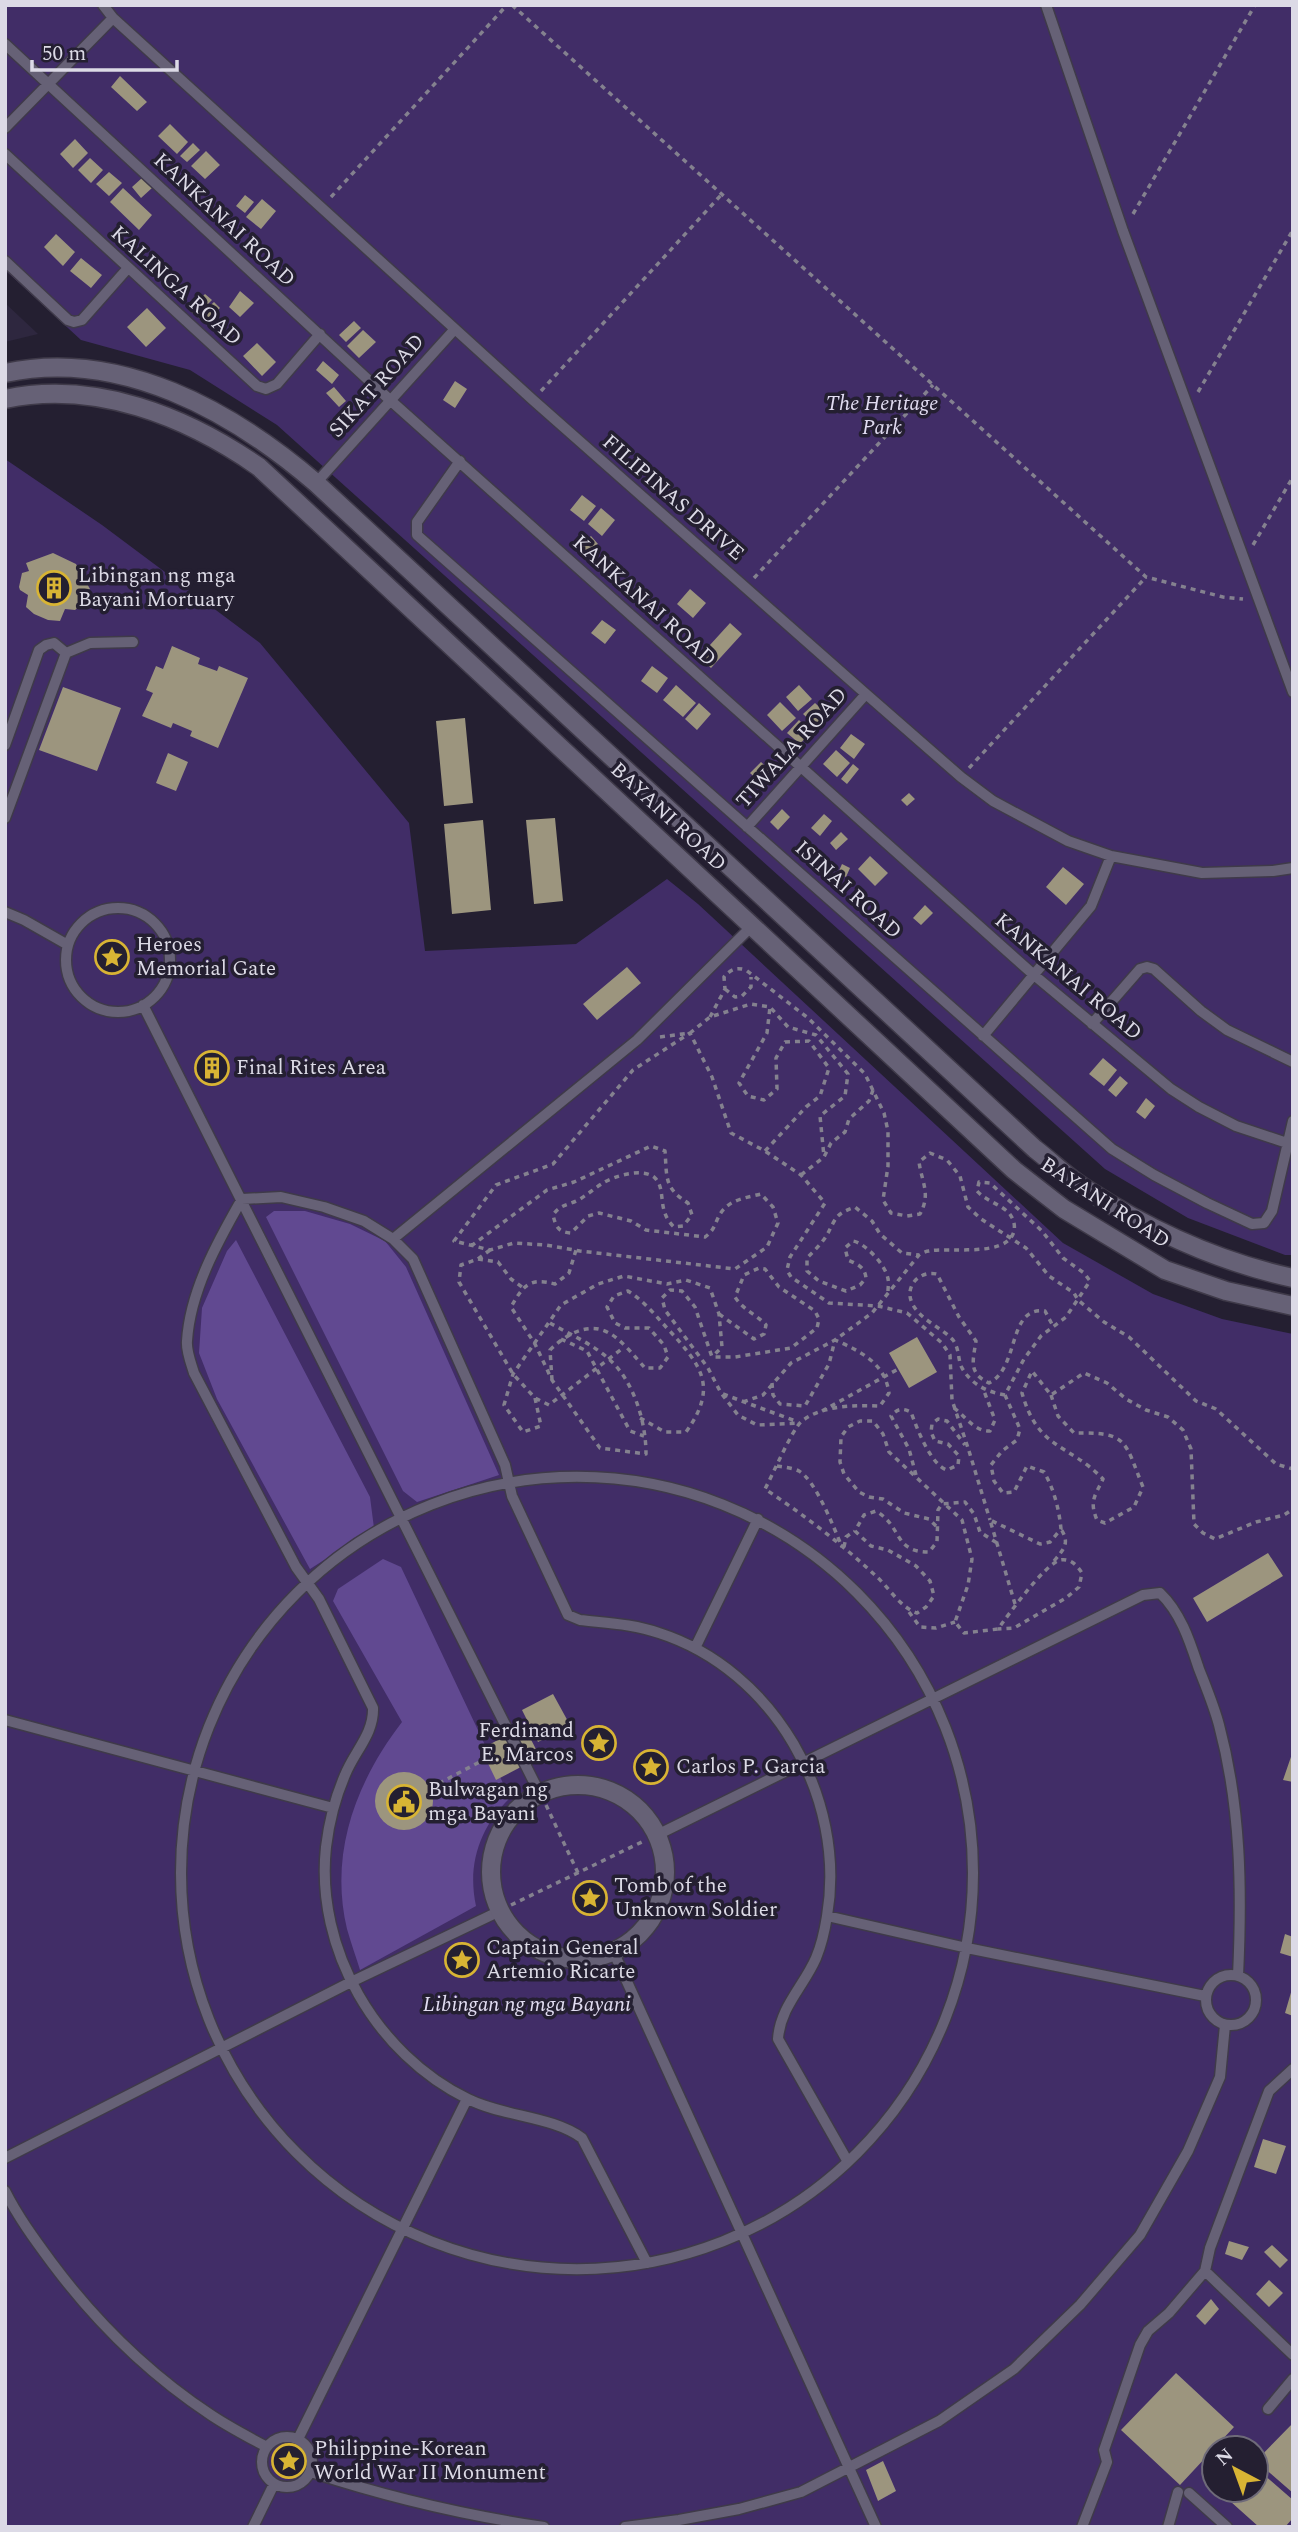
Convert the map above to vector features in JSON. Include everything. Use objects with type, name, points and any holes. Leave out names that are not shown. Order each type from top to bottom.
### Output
[{"type":"main road","name":"BAYANI ROAD","points":[[5,373],[64,367],[123,375],[191,398],[237,423],[281,452],[1045,1157],[1084,1188],[1180,1241],[1238,1263],[1293,1278]]},
{"type":"main road","name":"BAYANI ROAD","points":[[5,399],[64,395],[117,400],[177,419],[227,444],[259,467],[299,502],[1014,1170],[1064,1209],[1165,1270],[1226,1291],[1293,1306]]},
{"type":"main road","points":[[299,502],[316,483]]},
{"type":"main road","points":[[573,1785],[607,1790],[636,1807],[657,1835],[665,1868],[660,1902],[641,1931],[613,1951],[581,1959],[548,1954],[533,1947],[508,1925],[494,1895],[491,1878],[496,1844],[513,1814],[540,1794],[573,1785]]},
{"type":"lane","name":"FILIPINAS DRIVE","points":[[103,5],[113,18],[322,206],[454,330],[866,694],[961,777],[993,801],[1068,841],[1111,856],[1202,873],[1293,868]]},
{"type":"lane","points":[[1046,5],[1123,231],[1293,692]]},
{"type":"lane","points":[[5,128],[113,18]]},
{"type":"lane","name":"KANKANAI ROAD","points":[[5,44],[390,400],[1034,975],[1171,1089],[1236,1126],[1287,1143]]},
{"type":"lane","name":"KALINGA ROAD","points":[[5,155],[257,386],[266,389],[277,384],[320,334]]},
{"type":"lane","points":[[5,261],[68,320],[74,322],[82,320],[128,268]]},
{"type":"lane","name":"SIKAT ROAD","points":[[316,483],[454,330]]},
{"type":"lane","name":"ISINAI ROAD","points":[[460,461],[416,522],[416,535],[1112,1149],[1154,1175],[1252,1224],[1264,1223],[1272,1211],[1293,1121]]},
{"type":"lane","points":[[5,818],[66,653],[90,642],[133,642]]},
{"type":"lane","points":[[5,745],[39,650],[54,643],[66,653]]},
{"type":"lane","name":"TIWALA ROAD","points":[[747,827],[866,694]]},
{"type":"lane","points":[[983,1036],[1091,906],[1111,856]]},
{"type":"lane","points":[[111,909],[135,911],[155,924],[167,944],[169,968],[160,989],[143,1005],[121,1012],[99,1009],[81,997],[69,978],[66,967],[68,945],[73,934],[89,917],[111,909]]},
{"type":"lane","points":[[5,912],[68,945]]},
{"type":"lane","points":[[393,1239],[637,1040],[752,926]]},
{"type":"lane","points":[[1092,1024],[1140,969],[1147,967],[1154,969],[1227,1030],[1293,1062]]},
{"type":"lane","points":[[143,1005],[540,1794]]},
{"type":"lane","points":[[242,1199],[281,1197],[324,1207],[364,1221],[393,1239],[413,1259],[505,1465],[512,1496],[568,1615],[580,1620],[658,1632],[695,1648],[729,1671],[760,1699],[785,1729],[804,1761],[820,1802],[828,1842],[830,1878],[827,1916],[816,1958],[779,2024],[778,2039],[848,2161]]},
{"type":"lane","points":[[242,1199],[223,1233],[191,1311],[186,1344],[194,1373],[296,1567],[319,1599],[373,1708],[371,1727],[346,1772],[332,1808],[326,1849],[327,1898],[333,1937],[351,1982],[373,2018],[397,2047],[432,2077],[467,2099],[503,2113],[563,2126],[582,2138],[647,2263]]},
{"type":"lane","points":[[560,1477],[611,1478],[662,1485],[711,1499],[758,1519],[802,1545],[843,1576],[878,1612],[909,1653],[934,1697],[954,1744],[969,1807],[974,1845],[974,1897],[967,1948],[945,2019],[911,2085],[882,2125],[848,2161],[815,2189],[780,2213],[742,2233],[696,2251],[647,2263],[597,2269],[534,2267],[497,2262],[449,2249],[402,2230],[357,2204],[315,2173],[278,2136],[247,2095],[220,2049],[199,1997],[186,1942],[180,1885],[183,1828],[194,1772],[212,1719],[238,1670],[270,1624],[308,1583],[353,1547],[402,1518],[454,1497],[509,1483],[560,1477]]},
{"type":"lane","points":[[695,1648],[758,1519]]},
{"type":"lane","points":[[657,1835],[1143,1595],[1160,1593],[1172,1605],[1191,1644],[1219,1723],[1231,1781],[1239,1850],[1241,1903],[1238,1976]]},
{"type":"lane","points":[[5,1720],[332,1808]]},
{"type":"lane","points":[[5,2158],[351,1982],[500,1910]]},
{"type":"lane","points":[[827,1916],[967,1948],[1205,1996]]},
{"type":"lane","points":[[613,1951],[876,2527]]},
{"type":"lane","points":[[1223,1976],[1238,1976],[1253,1987],[1256,2007],[1252,2016],[1240,2024],[1225,2025],[1213,2019],[1206,2008],[1205,1996],[1211,1984],[1223,1976]]},
{"type":"lane","points":[[625,2527],[739,2509],[801,2493],[939,2421],[1014,2369],[1080,2305],[1140,2235],[1188,2151],[1220,2077],[1225,2025]]},
{"type":"lane","points":[[1082,2527],[1108,2462],[1104,2450],[1140,2345],[1148,2331],[1169,2313],[1205,2271],[1210,2248],[1269,2091],[1293,2068]]},
{"type":"lane","points":[[298,2439],[467,2099]]},
{"type":"lane","points":[[5,2191],[13,2208],[77,2297],[118,2340],[162,2379],[212,2416],[267,2447]]},
{"type":"lane","points":[[1205,2271],[1293,2355]]},
{"type":"lane","points":[[1268,2409],[1293,2379]]},
{"type":"lane","points":[[287,2437],[298,2439],[311,2453],[311,2472],[305,2481],[295,2487],[285,2488],[274,2484],[262,2468],[262,2457],[267,2447],[276,2440],[287,2437]]},
{"type":"lane","points":[[311,2472],[411,2502],[475,2517],[544,2527]]},
{"type":"lane","points":[[253,2527],[274,2484]]},
{"type":"lane","points":[[1168,2527],[1183,2493],[1227,2527]]},
{"type":"path","points":[[322,206],[507,5]]},
{"type":"path","points":[[512,5],[1146,577],[1223,597],[1259,600]]},
{"type":"path","points":[[1123,231],[1255,5]]},
{"type":"path","points":[[533,400],[722,194]]},
{"type":"path","points":[[1189,409],[1293,230]]},
{"type":"path","points":[[746,587],[933,385]]},
{"type":"path","points":[[1244,561],[1293,477]]},
{"type":"path","points":[[961,777],[1146,577]]},
{"type":"path","points":[[710,1017],[725,989],[724,977],[734,968],[746,970],[808,1018],[865,1074],[884,1113],[888,1131],[888,1166],[883,1200],[891,1213],[906,1216],[920,1214],[926,1202],[926,1190],[919,1162],[930,1153],[947,1160],[960,1175],[968,1207],[981,1219],[1026,1248],[1049,1276],[1064,1285],[1104,1322],[1129,1337],[1196,1401],[1216,1409],[1276,1464],[1293,1469]]},
{"type":"path","points":[[725,989],[735,997],[742,996],[751,987],[750,975]]},
{"type":"path","points":[[490,1250],[454,1241],[496,1185],[553,1164],[633,1070],[710,1017],[751,1004],[770,1007],[788,1027],[816,1035],[848,1074],[845,1096],[820,1116],[824,1157]]},
{"type":"path","points":[[765,1151],[806,1107],[820,1096],[829,1068],[809,1041],[785,1042],[776,1059],[777,1089],[764,1100],[748,1097],[738,1083],[766,1033],[770,1007]]},
{"type":"path","points":[[637,1040],[690,1033]]},
{"type":"path","points":[[690,1033],[712,1077],[732,1133],[801,1175],[825,1203],[790,1257],[787,1270],[791,1278],[829,1303],[878,1306],[907,1312],[942,1343],[950,1355],[954,1408],[1015,1604]]},
{"type":"path","points":[[801,1175],[824,1157],[831,1143],[845,1132],[849,1119],[869,1101],[873,1090]]},
{"type":"path","points":[[471,1246],[547,1190],[574,1182],[651,1146],[665,1152],[667,1180],[673,1194],[688,1203],[692,1216],[683,1226],[674,1227],[665,1219],[661,1189],[656,1178],[635,1173],[605,1181],[577,1201],[558,1207],[553,1214],[558,1230],[571,1233],[588,1216],[599,1213],[631,1221],[646,1230],[705,1237],[713,1231],[724,1209],[739,1199],[761,1195],[773,1207],[778,1223],[767,1247],[735,1269],[545,1244],[514,1244],[490,1250],[478,1259],[461,1265],[459,1282],[513,1374],[534,1398],[549,1405],[624,1347]]},
{"type":"path","points":[[743,1402],[763,1395],[791,1363],[835,1340],[872,1314],[919,1255],[929,1251],[998,1247],[1012,1237],[1015,1227],[1011,1217],[1006,1211],[986,1201],[977,1191],[979,1182],[990,1183],[1036,1225],[1063,1258],[1090,1280],[1066,1317],[1041,1336],[1024,1359],[1005,1395]]},
{"type":"path","points":[[887,1293],[888,1278],[881,1264],[862,1242],[853,1241],[845,1248],[848,1260],[861,1266],[865,1273],[866,1278],[860,1285],[846,1291],[819,1281],[807,1271],[807,1258],[826,1237],[832,1221],[842,1212],[855,1207],[902,1253],[919,1255]]},
{"type":"path","points":[[550,1323],[610,1360],[629,1384],[646,1437],[646,1454],[600,1448],[552,1380],[535,1344],[511,1307],[522,1287],[540,1280],[555,1284],[569,1273],[576,1250]]},
{"type":"path","points":[[478,1259],[498,1262],[510,1279],[522,1287]]},
{"type":"path","points":[[712,1357],[735,1357],[791,1348],[817,1328],[819,1319],[816,1311],[779,1287],[765,1269],[759,1268],[744,1275],[735,1297],[741,1308],[766,1325],[764,1334],[754,1339],[719,1314]]},
{"type":"path","points":[[954,1408],[977,1429],[990,1431],[995,1420],[984,1391],[962,1367],[955,1343],[919,1313],[911,1302],[910,1289],[917,1278],[928,1272],[937,1274],[943,1282],[959,1317],[976,1341],[971,1361],[972,1370],[980,1379],[989,1382],[997,1378],[1004,1367],[1023,1317],[1034,1309],[1045,1311],[1053,1326]]},
{"type":"path","points":[[534,1398],[541,1426],[523,1432],[504,1405],[513,1374],[561,1305],[598,1283],[624,1276],[667,1284],[686,1280],[710,1288],[719,1314],[722,1347],[712,1357]]},
{"type":"path","points":[[712,1357],[695,1307],[682,1291],[670,1290],[662,1298],[665,1310],[708,1368],[721,1393],[738,1415],[757,1425],[800,1423],[900,1368]]},
{"type":"path","points":[[552,1380],[551,1350],[569,1334],[587,1328],[609,1333],[645,1367],[660,1368],[668,1357],[664,1345],[649,1328],[625,1328],[615,1323],[607,1307],[614,1296],[628,1291],[642,1300],[686,1349],[702,1377],[704,1396],[699,1413],[686,1432],[665,1432],[640,1418]]},
{"type":"path","points":[[561,1339],[587,1351],[630,1431],[646,1437]]},
{"type":"path","points":[[817,1413],[859,1405],[880,1406],[889,1393],[884,1377],[861,1351],[835,1340]]},
{"type":"path","points":[[772,1383],[773,1395],[780,1404],[805,1406],[829,1364],[835,1340]]},
{"type":"path","points":[[1032,1371],[1051,1395],[1058,1416],[1074,1433],[1107,1433],[1118,1438],[1129,1452],[1143,1487],[1134,1507],[1105,1523],[1097,1520],[1092,1508],[1093,1499],[1103,1479],[1089,1464],[1045,1438],[1027,1411],[1022,1393],[1032,1371]]},
{"type":"path","points":[[1051,1395],[1084,1373],[1107,1383],[1126,1399],[1146,1410],[1168,1417],[1183,1430],[1191,1449],[1194,1524],[1215,1539],[1256,1521],[1284,1515],[1293,1509]]},
{"type":"path","points":[[984,1391],[1005,1395]]},
{"type":"path","points":[[721,1393],[800,1423]]},
{"type":"path","points":[[998,1629],[1015,1604],[1066,1547],[1066,1537],[1061,1529],[1051,1483],[1044,1472],[1027,1466],[1014,1492],[1003,1493],[994,1481],[991,1465],[1002,1451],[1017,1440],[1020,1429],[1005,1395]]},
{"type":"path","points":[[917,1478],[909,1449],[891,1416],[897,1409],[903,1408],[911,1412],[918,1433],[939,1467],[947,1470],[958,1465],[959,1456],[948,1444],[935,1441],[931,1432],[932,1424],[938,1419],[947,1421],[954,1428],[969,1451]]},
{"type":"path","points":[[936,1526],[929,1519],[904,1513],[883,1499],[859,1492],[844,1474],[840,1462],[841,1437],[848,1427],[860,1421],[873,1421],[883,1434],[889,1452],[962,1520],[972,1559],[968,1585],[955,1622]]},
{"type":"path","points":[[800,1423],[765,1489],[876,1576],[920,1627],[936,1628],[955,1622]]},
{"type":"path","points":[[777,1466],[799,1471],[811,1485],[825,1508],[843,1549]]},
{"type":"path","points":[[843,1549],[846,1537],[855,1531],[864,1515],[876,1511],[888,1518],[905,1547],[916,1552],[929,1552],[937,1542],[938,1510],[942,1503]]},
{"type":"path","points":[[942,1503],[965,1503],[974,1514],[980,1532],[997,1543]]},
{"type":"path","points":[[990,1520],[1040,1544],[1050,1542],[1061,1529]]},
{"type":"path","points":[[855,1531],[871,1546],[888,1550],[916,1566],[930,1581],[934,1597],[917,1613],[908,1610]]},
{"type":"path","points":[[955,1622],[964,1633],[1014,1628],[1066,1598],[1079,1587],[1082,1573],[1067,1560],[1058,1560],[1051,1565]]},
{"type":"path","points":[[430,1788],[491,1756]]},
{"type":"path","points":[[540,1794],[578,1873]]},
{"type":"path","points":[[500,1910],[657,1835]]},
{"type":"shaded area","points":[[5,303],[38,334],[5,342]]},
{"type":"shaded area","points":[[274,1211],[305,1211],[350,1224],[385,1241],[406,1267],[499,1475],[417,1502],[403,1491],[266,1217]]},
{"type":"shaded area","points":[[236,1240],[370,1497],[374,1528],[310,1569],[217,1399],[199,1353],[202,1308],[227,1251]]},
{"type":"shaded area","points":[[383,1559],[401,1567],[510,1798],[491,1821],[478,1847],[473,1875],[476,1906],[360,1970],[347,1929],[342,1901],[344,1846],[350,1820],[371,1769],[402,1722],[333,1601],[338,1589]]},
{"type":"green space","name":"The Heritage Park","points":[[5,5],[1293,5],[1293,1255],[1285,1255],[1188,1218],[1105,1169],[277,425],[190,370],[81,340],[5,270]]},
{"type":"green space","name":"Libingan ng mga Bayani","points":[[5,459],[102,525],[260,643],[409,823],[425,951],[576,944],[667,879],[698,904],[1063,1243],[1153,1294],[1222,1319],[1293,1334],[1293,2527],[5,2527]]},
{"type":"building","points":[[120,76],[147,102],[137,111],[111,87]]},
{"type":"building","points":[[170,124],[188,142],[177,154],[158,136]]},
{"type":"building","points":[[75,139],[88,153],[73,168],[60,154]]},
{"type":"building","points":[[193,143],[200,150],[187,162],[180,156]]},
{"type":"building","points":[[206,151],[220,165],[205,179],[191,166]]},
{"type":"building","points":[[90,158],[103,170],[91,183],[78,170]]},
{"type":"building","points":[[109,172],[122,183],[109,196],[96,184]]},
{"type":"building","points":[[142,178],[152,188],[141,198],[132,187]]},
{"type":"building","points":[[123,188],[152,215],[139,230],[110,202]]},
{"type":"building","points":[[245,195],[254,202],[245,213],[236,206]]},
{"type":"building","points":[[262,199],[276,211],[261,229],[246,217]]},
{"type":"building","points":[[56,234],[75,252],[63,266],[44,247]]},
{"type":"building","points":[[81,258],[102,275],[91,288],[70,271]]},
{"type":"building","points":[[240,291],[254,303],[240,317],[229,307]]},
{"type":"building","points":[[205,294],[212,300],[196,316],[189,310]]},
{"type":"building","points":[[214,302],[220,308],[204,323],[198,317]]},
{"type":"building","points":[[147,308],[166,328],[146,347],[127,327]]},
{"type":"building","points":[[354,321],[361,328],[346,342],[339,335]]},
{"type":"building","points":[[363,330],[376,342],[359,358],[347,346]]},
{"type":"building","points":[[257,343],[276,362],[262,376],[243,356]]},
{"type":"building","points":[[323,361],[339,375],[332,384],[316,370]]},
{"type":"building","points":[[455,381],[467,389],[455,408],[443,400]]},
{"type":"building","points":[[334,387],[346,401],[339,407],[326,393]]},
{"type":"building","points":[[582,495],[596,506],[584,521],[570,510]]},
{"type":"building","points":[[601,508],[615,520],[602,536],[588,524]]},
{"type":"building","points":[[591,536],[598,544],[585,555],[578,547]]},
{"type":"building","name":"Libingan ng mga Bayani Mortuary","points":[[53,553],[76,564],[90,589],[82,593],[87,600],[75,610],[65,609],[60,621],[48,620],[34,614],[26,607],[28,595],[19,587],[22,573],[29,571],[26,563]]},
{"type":"building","points":[[690,589],[706,603],[693,618],[677,604]]},
{"type":"building","points":[[602,620],[616,630],[605,644],[591,633]]},
{"type":"building","points":[[730,623],[742,634],[711,668],[699,657]]},
{"type":"building","points":[[172,646],[200,658],[198,664],[217,671],[219,666],[248,678],[218,748],[190,736],[192,731],[173,723],[171,728],[142,716],[153,693],[146,690],[156,666],[163,669]]},
{"type":"building","points":[[652,666],[668,678],[657,693],[641,681]]},
{"type":"building","points":[[676,685],[696,703],[683,717],[663,700]]},
{"type":"building","points":[[799,685],[812,699],[798,711],[786,697]]},
{"type":"building","points":[[63,687],[121,708],[97,771],[39,750]]},
{"type":"building","points":[[780,702],[796,718],[782,731],[767,715]]},
{"type":"building","points":[[699,703],[711,714],[697,730],[685,719]]},
{"type":"building","points":[[815,703],[828,715],[816,726],[803,714]]},
{"type":"building","points":[[465,718],[473,803],[444,806],[436,721]]},
{"type":"building","points":[[799,720],[811,732],[800,744],[787,733]]},
{"type":"building","points":[[851,734],[865,744],[854,759],[840,748]]},
{"type":"building","points":[[836,750],[850,763],[837,777],[823,764]]},
{"type":"building","points":[[168,753],[188,762],[176,791],[156,783]]},
{"type":"building","points":[[761,762],[774,774],[763,785],[750,773]]},
{"type":"building","points":[[853,764],[859,769],[847,784],[841,779]]},
{"type":"building","points":[[909,793],[915,799],[907,806],[901,800]]},
{"type":"building","points":[[782,809],[790,817],[778,830],[770,822]]},
{"type":"building","points":[[824,814],[832,821],[820,836],[811,828]]},
{"type":"building","points":[[555,818],[563,901],[534,904],[526,820]]},
{"type":"building","points":[[483,820],[491,910],[452,914],[444,824]]},
{"type":"building","points":[[841,832],[848,839],[836,850],[830,843]]},
{"type":"building","points":[[870,856],[888,873],[875,886],[858,869]]},
{"type":"building","points":[[842,864],[850,868],[846,877],[838,873]]},
{"type":"building","points":[[1063,867],[1084,884],[1066,905],[1046,887]]},
{"type":"building","points":[[925,905],[933,913],[921,925],[913,918]]},
{"type":"building","points":[[627,967],[641,983],[597,1020],[583,1004]]},
{"type":"building","name":"Final Rites Area","points":[[216,1055],[226,1071],[209,1082],[199,1065]]},
{"type":"building","points":[[1103,1058],[1117,1070],[1104,1086],[1089,1074]]},
{"type":"building","points":[[1120,1076],[1128,1083],[1116,1097],[1108,1090]]},
{"type":"building","points":[[1146,1098],[1155,1106],[1145,1119],[1136,1112]]},
{"type":"building","points":[[917,1337],[937,1372],[909,1388],[889,1353]]},
{"type":"building","points":[[1268,1553],[1283,1576],[1207,1622],[1193,1598]]},
{"type":"building","points":[[553,1694],[570,1725],[538,1742],[522,1710]]},
{"type":"building","points":[[524,1726],[540,1757],[496,1780],[481,1749]]},
{"type":"building","points":[[1293,1751],[1293,1782],[1283,1780]]},
{"type":"building","name":"Bulwagan ng mga Bayani","points":[[398,1772],[410,1772],[425,1780],[433,1795],[433,1807],[425,1822],[410,1830],[398,1830],[383,1822],[375,1807],[375,1795],[383,1780]]},
{"type":"building","points":[[1285,1934],[1293,1937],[1293,1957],[1280,1953]]},
{"type":"building","points":[[1293,1989],[1293,2016],[1285,2013]]},
{"type":"building","points":[[1263,2139],[1286,2146],[1276,2174],[1254,2167]]},
{"type":"building","points":[[1229,2241],[1249,2247],[1242,2260],[1225,2254]]},
{"type":"building","points":[[1272,2245],[1288,2260],[1280,2268],[1264,2252]]},
{"type":"building","points":[[1269,2280],[1283,2293],[1269,2307],[1256,2294]]},
{"type":"building","points":[[1211,2299],[1219,2309],[1205,2325],[1196,2316]]},
{"type":"building","points":[[1176,2373],[1234,2427],[1227,2434],[1200,2434],[1200,2464],[1180,2485],[1121,2430]]},
{"type":"building","points":[[1293,2423],[1293,2493],[1270,2473],[1270,2447]]},
{"type":"building","points":[[883,2461],[896,2491],[878,2501],[866,2470]]},
{"type":"building","points":[[1270,2480],[1293,2500],[1293,2518],[1285,2527],[1259,2527],[1233,2504],[1270,2504]]},
{"type":"place","name":"Libingan ng mga Bayani Mortuary","points":[[54,588]]},
{"type":"place","name":"Heroes Memorial Gate","points":[[112,957]]},
{"type":"place","name":"Final Rites Area","points":[[212,1068]]},
{"type":"place","name":"Ferdinand E. Marcos","points":[[599,1743]]},
{"type":"place","name":"Carlos P. Garcia","points":[[651,1767]]},
{"type":"place","name":"Bulwagan ng mga Bayani","points":[[404,1802]]},
{"type":"place","name":"Tomb of the Unknown Soldier","points":[[590,1898]]},
{"type":"place","name":"Captain General Artemio Ricarte","points":[[462,1960]]},
{"type":"place","name":"Philippine-Korean World War II Monument","points":[[289,2461]]}]
